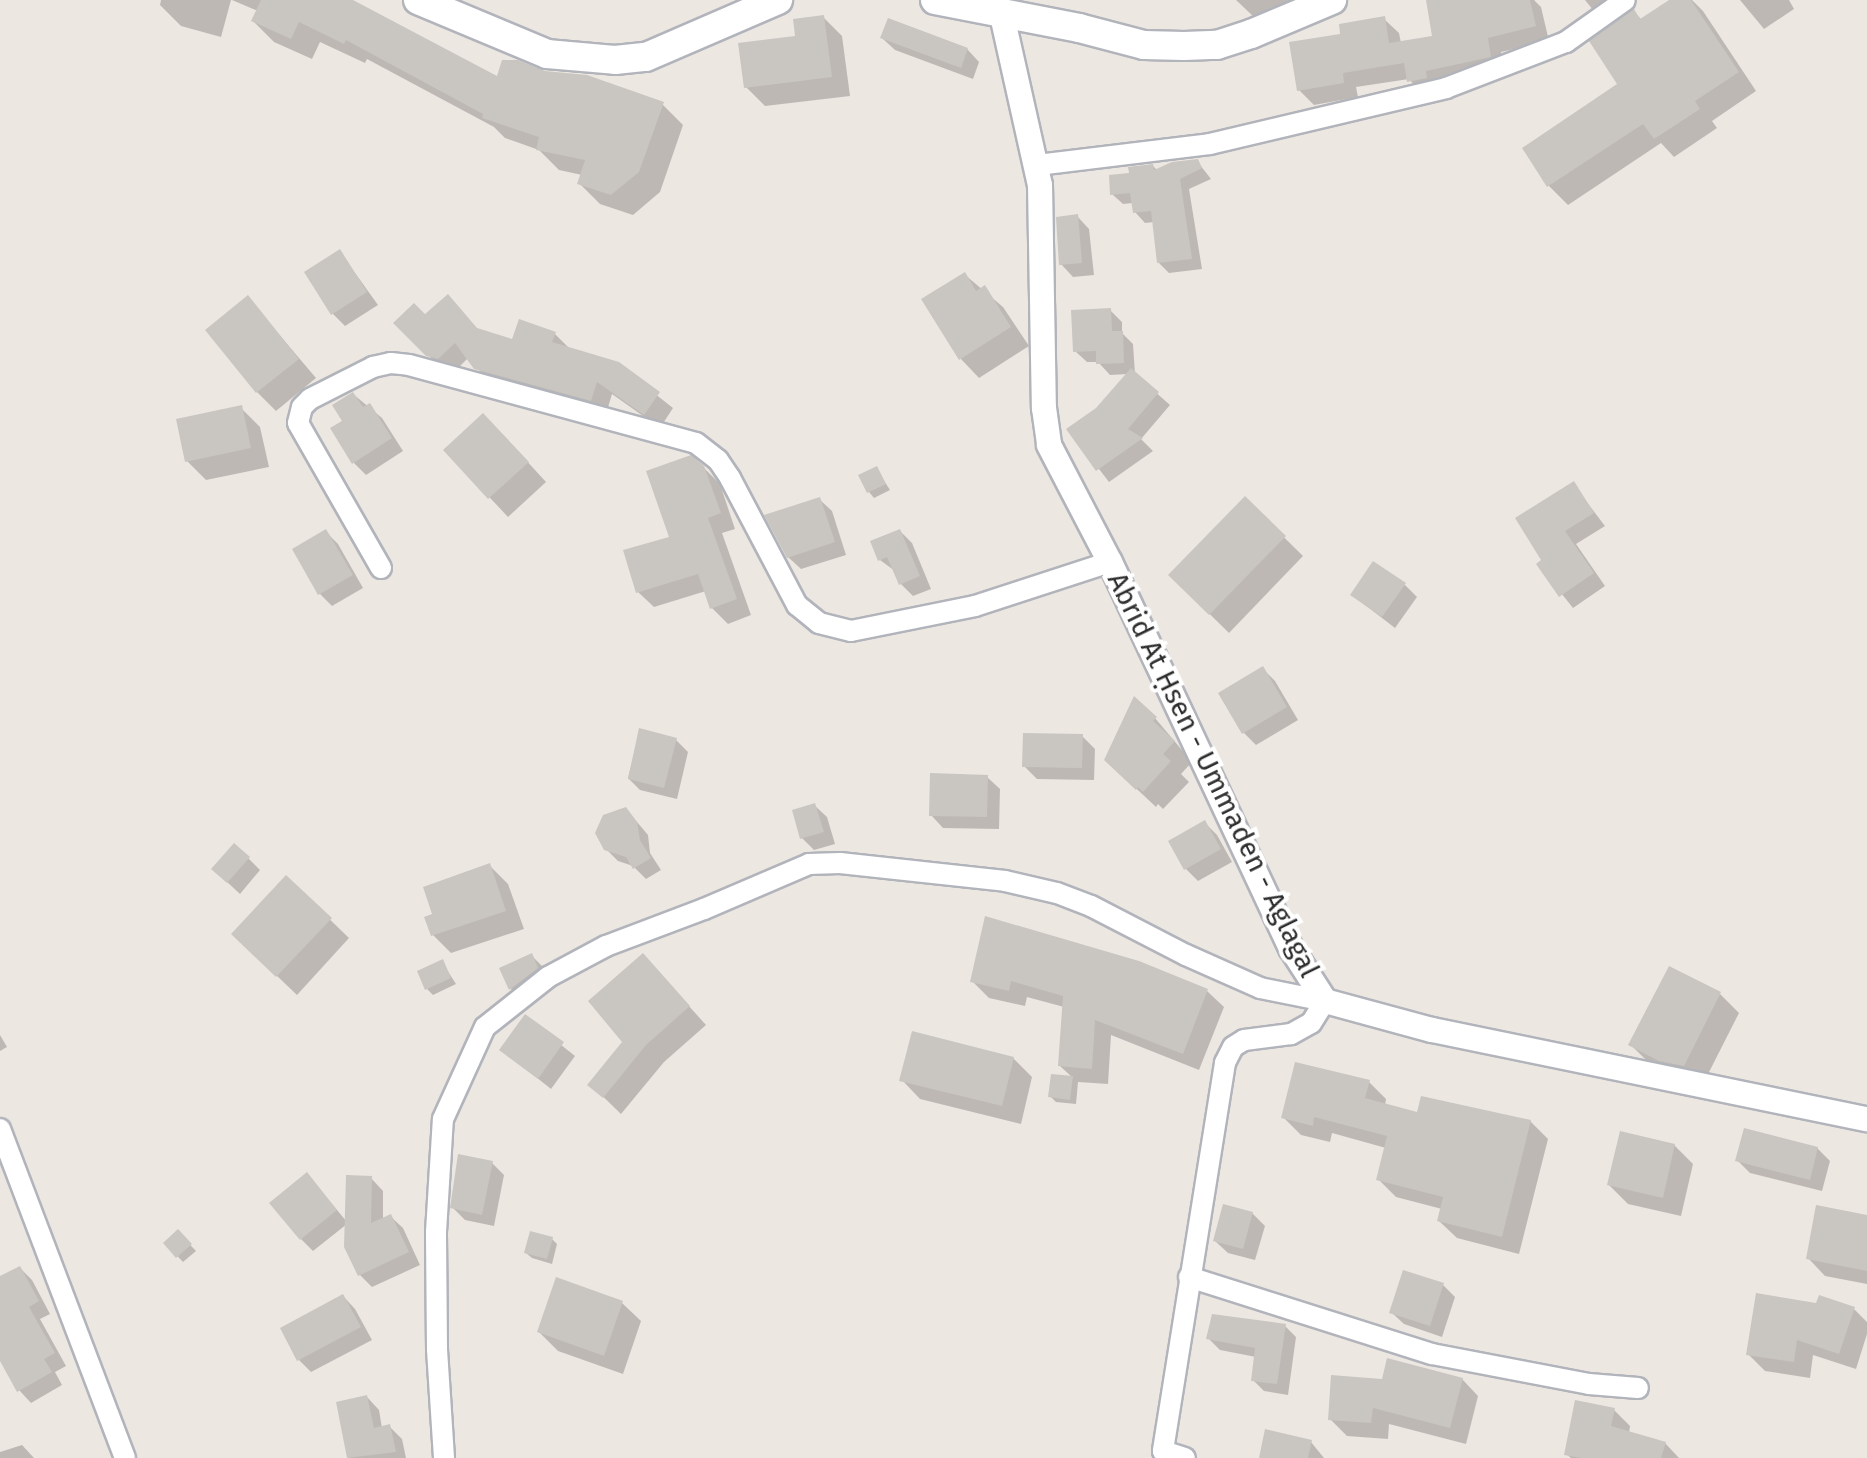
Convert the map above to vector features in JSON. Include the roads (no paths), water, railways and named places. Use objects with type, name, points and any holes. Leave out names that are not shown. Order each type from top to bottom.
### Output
[{"type":"main road","points":[[418,0],[547,54],[615,60],[646,57],[778,0]]},
{"type":"main road","points":[[935,0],[1004,6],[1144,45],[1217,45],[1332,0]]},
{"type":"street","points":[[1037,165],[1210,144],[1446,88],[1566,42],[1625,0]]},
{"type":"street","name":"Abrid At Ḥsen - Ummaden - Aglagal","points":[[1004,6],[1037,165],[1044,408],[1049,445],[1110,562],[1291,948],[1325,1001],[1432,1030],[1867,1119]]},
{"type":"street","points":[[381,568],[298,423],[302,407],[310,399],[373,367],[391,363],[425,369],[696,443],[718,460],[797,605],[819,623],[851,631],[975,606],[1110,562]]},
{"type":"street","points":[[444,1458],[437,1349],[436,1246],[443,1119],[485,1027],[548,977],[606,946],[809,864],[840,863],[1005,881],[1057,893],[1260,988],[1325,1001],[1311,1023],[1291,1034],[1258,1037],[1233,1047],[1225,1063],[1163,1451],[1185,1458]]},
{"type":"street","points":[[0,1129],[125,1458]]},
{"type":"street","points":[[1189,1277],[1432,1354],[1589,1384],[1638,1388]]}]
